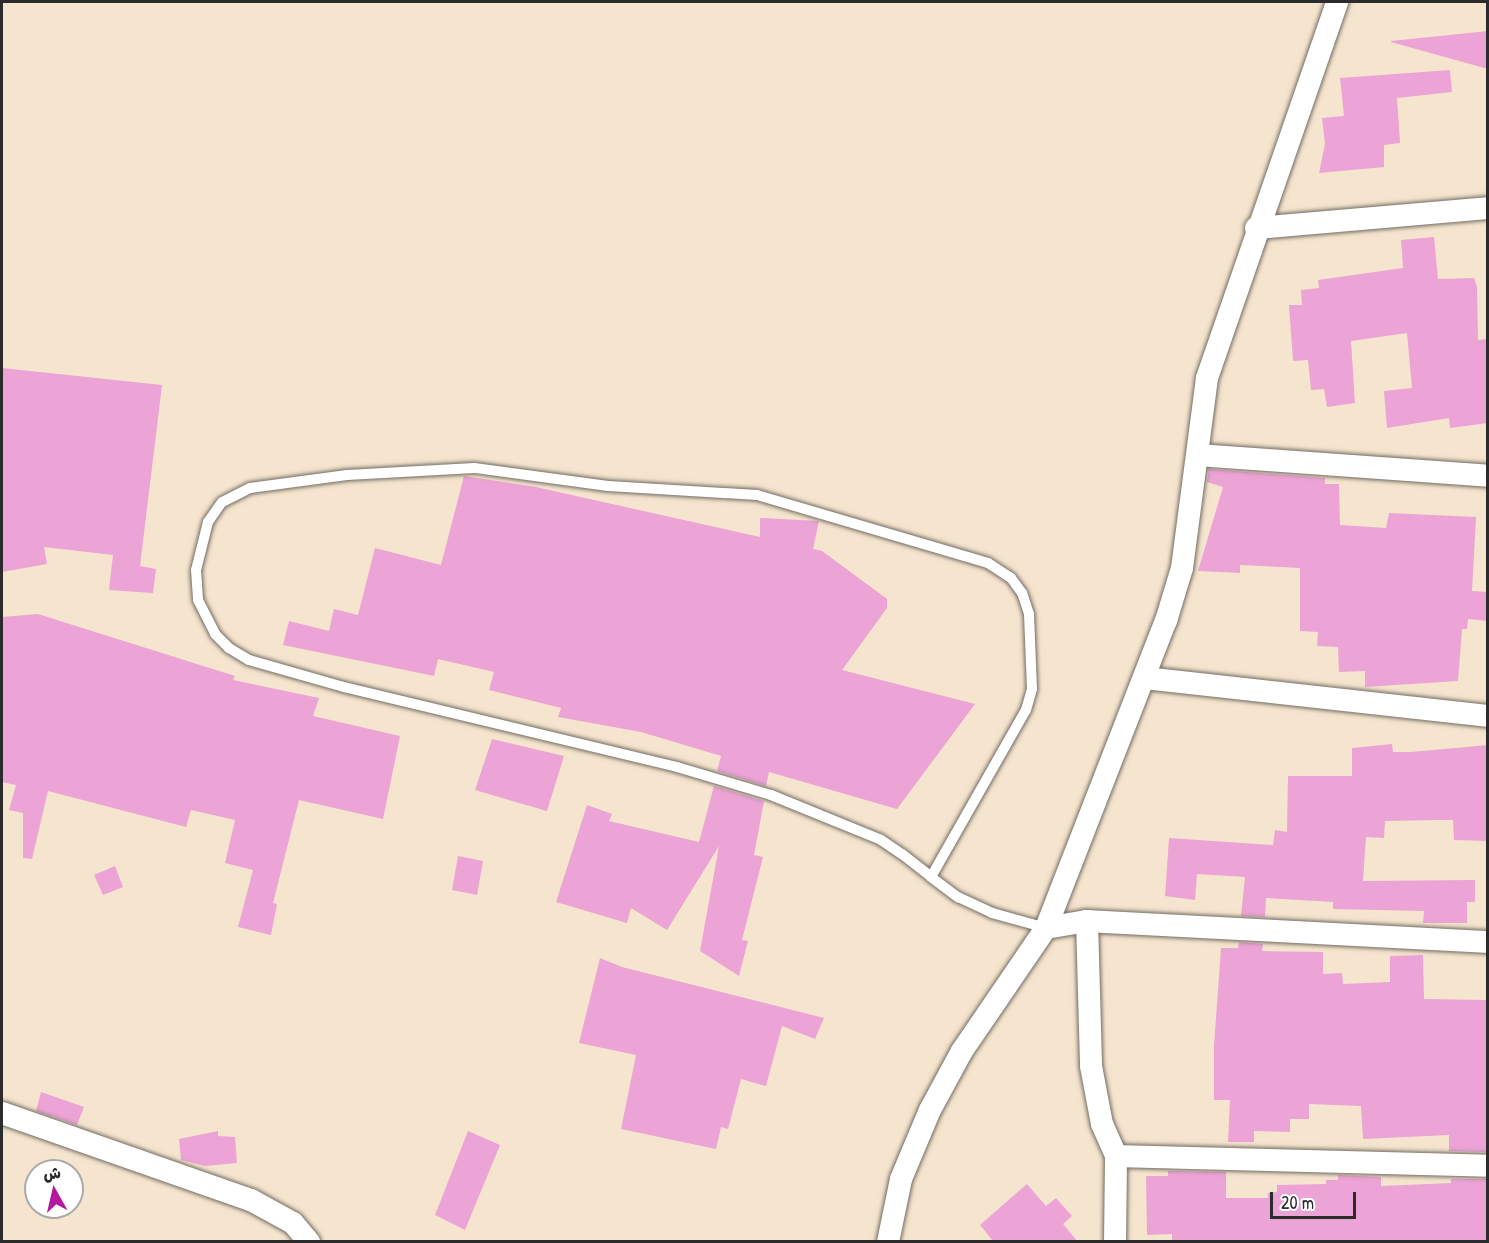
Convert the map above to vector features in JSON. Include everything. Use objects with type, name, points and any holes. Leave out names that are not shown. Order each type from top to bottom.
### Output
[{"type":"street","points":[[888,1242],[901,1179],[930,1110],[963,1051],[1046,928],[1144,678],[1182,568],[1208,378],[1256,228],[1337,2]]},
{"type":"street","points":[[1256,228],[1488,208]]},
{"type":"street","points":[[1198,455],[1488,476]]},
{"type":"street","points":[[1144,678],[1488,716]]},
{"type":"street","points":[[1046,928],[1087,921],[1488,942]]},
{"type":"street","points":[[1087,921],[1091,1065],[1102,1124],[1116,1156],[1114,1242]]},
{"type":"street","points":[[2,1113],[251,1200],[293,1223],[309,1242]]},
{"type":"street","points":[[1116,1156],[1488,1166]]},
{"type":"lane","points":[[931,877],[1026,710],[1032,689],[1029,614],[1022,593],[1011,578],[988,563],[757,495],[608,486],[474,468],[347,474],[250,488],[222,502],[208,522],[196,570],[198,600],[215,634],[229,648],[249,660],[344,687],[677,767],[771,795],[881,840],[958,897],[992,913],[1046,928]]},
{"type":"building","points":[[1488,31],[1488,69],[1391,42],[1391,41]]},
{"type":"building","points":[[1450,70],[1452,92],[1397,98],[1400,143],[1384,145],[1384,167],[1319,173],[1325,144],[1322,118],[1344,116],[1340,78]]},
{"type":"building","points":[[1434,237],[1438,279],[1474,278],[1477,287],[1478,340],[1488,339],[1488,423],[1450,428],[1449,418],[1387,428],[1384,391],[1412,388],[1407,333],[1351,341],[1355,403],[1327,407],[1324,389],[1311,390],[1308,360],[1293,361],[1289,305],[1302,305],[1301,290],[1319,288],[1318,280],[1403,268],[1401,240]]},
{"type":"building","points":[[2,368],[162,385],[140,566],[156,569],[153,593],[109,590],[113,555],[44,547],[47,564],[2,572]]},
{"type":"building","points":[[1209,469],[1325,478],[1325,484],[1339,484],[1340,525],[1386,528],[1389,513],[1476,517],[1472,591],[1488,592],[1488,621],[1468,619],[1467,629],[1462,629],[1458,681],[1365,687],[1365,671],[1339,672],[1338,647],[1317,646],[1318,632],[1300,631],[1300,568],[1240,565],[1240,573],[1198,571],[1223,487],[1207,482]]},
{"type":"building","points":[[464,476],[536,487],[760,537],[760,518],[819,521],[813,549],[822,551],[887,599],[887,608],[842,670],[975,704],[897,809],[769,772],[766,786],[717,771],[721,756],[641,732],[558,717],[561,708],[489,690],[494,672],[438,659],[434,676],[283,645],[289,621],[329,631],[334,609],[358,615],[375,548],[441,565]]},
{"type":"building","points":[[38,614],[235,676],[233,680],[319,698],[313,716],[400,736],[383,819],[299,800],[273,903],[277,904],[271,935],[238,927],[253,870],[225,863],[235,820],[191,810],[186,827],[48,791],[32,859],[23,858],[23,813],[9,810],[16,785],[2,782],[2,617]]},
{"type":"building","points":[[492,739],[564,756],[547,811],[475,790]]},
{"type":"building","points":[[1392,744],[1393,752],[1488,745],[1488,841],[1454,840],[1453,820],[1385,821],[1384,838],[1366,837],[1363,881],[1475,880],[1475,902],[1467,902],[1467,923],[1423,923],[1424,911],[1333,909],[1333,902],[1266,898],[1265,917],[1241,916],[1245,877],[1197,874],[1195,900],[1165,896],[1169,838],[1273,845],[1275,830],[1287,832],[1288,776],[1352,776],[1352,748]]},
{"type":"building","points":[[714,786],[764,801],[754,855],[763,857],[742,940],[748,941],[739,976],[700,951],[719,846],[667,930],[631,908],[627,923],[556,902],[587,805],[612,814],[609,821],[699,842]]},
{"type":"building","points":[[458,856],[483,861],[477,895],[452,890]]},
{"type":"building","points":[[115,866],[123,887],[103,895],[94,875]]},
{"type":"building","points":[[1239,942],[1263,944],[1262,951],[1323,952],[1323,974],[1342,973],[1343,984],[1390,982],[1390,956],[1423,955],[1424,999],[1488,1000],[1488,1152],[1449,1151],[1449,1135],[1363,1139],[1361,1106],[1309,1104],[1309,1119],[1290,1119],[1290,1132],[1254,1131],[1254,1142],[1228,1142],[1230,1100],[1214,1100],[1214,1046],[1221,948],[1238,948]]},
{"type":"building","points":[[600,958],[622,967],[824,1018],[815,1039],[782,1026],[766,1086],[741,1079],[728,1129],[721,1127],[716,1149],[621,1129],[636,1055],[579,1043]]},
{"type":"building","points":[[41,1092],[84,1107],[77,1125],[36,1111]]},
{"type":"building","points":[[218,1131],[218,1136],[235,1137],[237,1163],[205,1166],[181,1160],[179,1139]]},
{"type":"building","points":[[468,1131],[500,1145],[465,1230],[435,1215]]},
{"type":"building","points":[[1168,1171],[1226,1172],[1226,1198],[1268,1198],[1268,1193],[1277,1192],[1277,1185],[1326,1184],[1326,1180],[1338,1180],[1338,1175],[1381,1177],[1381,1186],[1451,1183],[1451,1179],[1488,1179],[1488,1242],[1172,1242],[1172,1234],[1147,1235],[1146,1176],[1168,1176]]},
{"type":"building","points":[[1027,1184],[1046,1206],[1056,1198],[1072,1216],[1063,1224],[1078,1242],[994,1242],[980,1225]]}]
